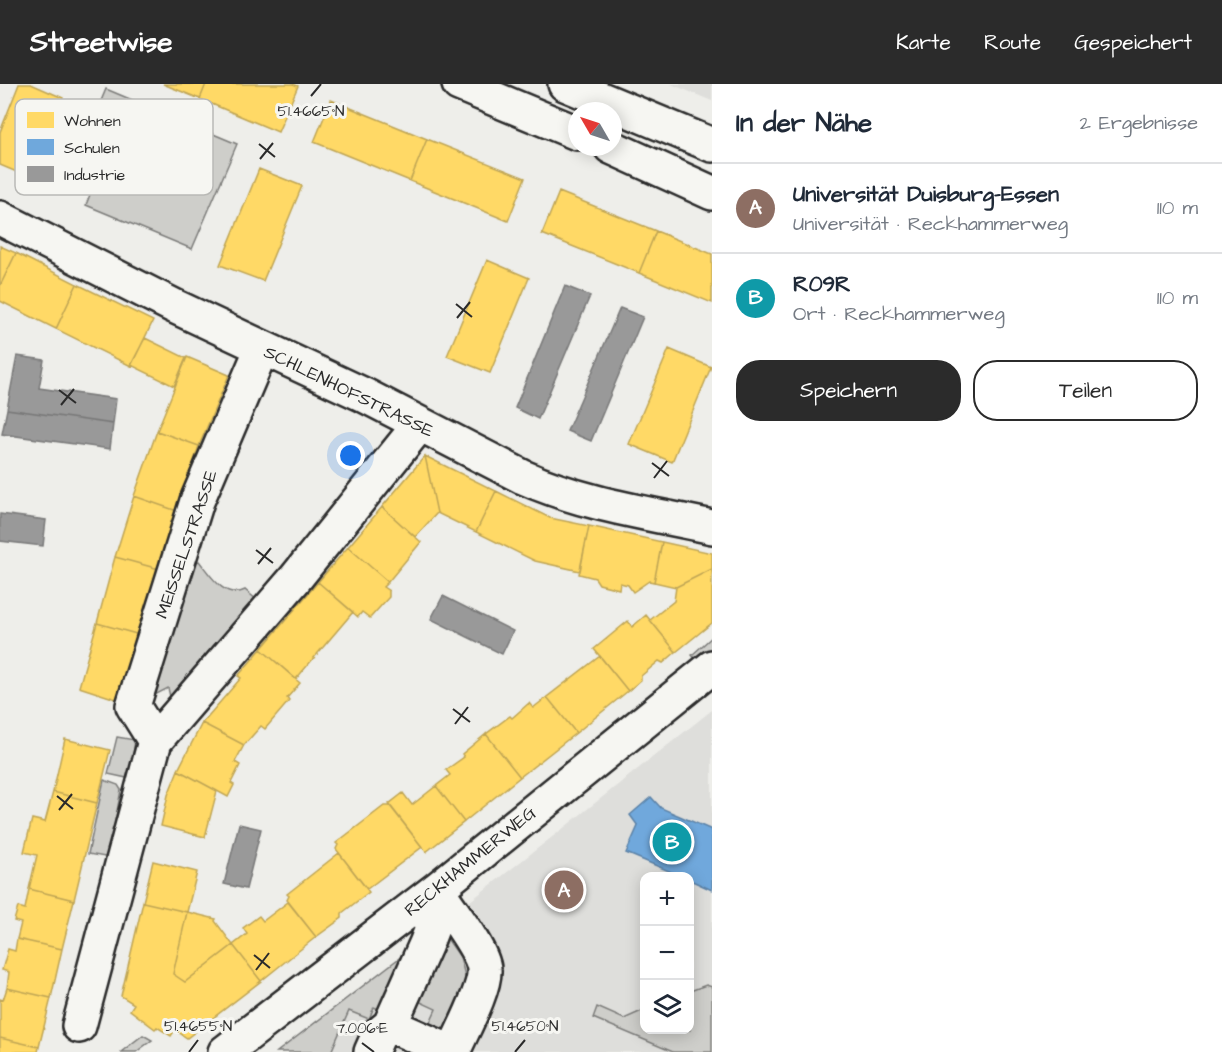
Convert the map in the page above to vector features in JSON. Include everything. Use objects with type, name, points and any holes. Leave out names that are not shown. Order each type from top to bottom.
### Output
[{"type":"street","points":[[459,84],[568,129]]},
{"type":"street","points":[[579,87],[712,144]]},
{"type":"street","points":[[622,152],[712,193]]},
{"type":"street","name":"SCHLENHOFSTRASSE","points":[[0,218],[174,306],[328,378],[553,490],[712,527]]},
{"type":"street","name":"MEISSELSTRASSE","points":[[155,741],[133,706],[197,501],[262,348]]},
{"type":"street","points":[[79,1026],[155,741],[295,579],[420,424]]},
{"type":"street","name":"RECKHAMMERWEG","points":[[225,1052],[437,890],[712,667]]},
{"type":"street","points":[[390,1025],[452,1052],[483,980],[484,969],[495,958],[437,890]]},
{"type":"street","points":[[371,1052],[379,1034],[390,1025],[426,944],[434,923],[437,890]]},
{"type":"shaded area","points":[[671,84],[712,84],[712,101]]},
{"type":"shaded area","points":[[106,89],[130,99],[102,99]]},
{"type":"shaded area","points":[[213,134],[237,144],[192,249],[86,205],[90,195],[213,195]]},
{"type":"shaded area","points":[[199,561],[213,579],[225,589],[231,592],[245,590],[257,600],[171,701],[168,688],[149,698],[191,563]]},
{"type":"shaded area","points":[[712,637],[712,650],[698,662],[692,655]]},
{"type":"shaded area","points":[[712,710],[712,1052],[277,1052],[556,834]]},
{"type":"shaded area","points":[[117,737],[135,740],[127,778],[108,774]]},
{"type":"shaded area","points":[[104,780],[118,785],[121,790],[109,854],[105,857],[88,854]]},
{"type":"shaded area","points":[[446,937],[460,957],[468,987],[446,1032],[427,1029],[436,1009],[414,999]]},
{"type":"shaded area","points":[[411,949],[383,1011],[374,1007],[369,1019],[349,1011],[331,1052],[277,1052]]},
{"type":"shaded area","points":[[706,985],[712,987],[712,1052],[673,1052],[593,1018],[597,1007],[624,1019],[640,1012],[640,1034],[694,1034],[694,990]]},
{"type":"shaded area","points":[[143,1035],[152,1040],[136,1052],[121,1052]]},
{"type":"building: Wohnen","points":[[19,84],[31,84],[63,98],[15,99],[15,171],[0,165],[0,132]]},
{"type":"building: Wohnen","points":[[163,84],[206,84],[200,99]]},
{"type":"building: Wohnen","points":[[206,84],[293,84],[298,86],[278,132],[213,104],[213,99],[200,99]]},
{"type":"building: Wohnen","points":[[331,100],[427,139],[410,181],[314,142]]},
{"type":"building: Wohnen","points":[[427,139],[525,178],[508,221],[410,181]]},
{"type":"building: Wohnen","points":[[259,169],[302,186],[263,281],[220,265]]},
{"type":"building: Wohnen","points":[[559,192],[656,231],[639,273],[542,234]]},
{"type":"building: Wohnen","points":[[656,231],[712,254],[712,303],[639,273]]},
{"type":"building: Wohnen","points":[[0,246],[16,253],[0,286]]},
{"type":"building: Wohnen","points":[[16,253],[77,284],[56,329],[0,301],[0,286]]},
{"type":"building: Wohnen","points":[[487,260],[529,278],[490,373],[447,356]]},
{"type":"building: Wohnen","points":[[77,284],[153,321],[131,366],[56,329]]},
{"type":"building: Wohnen","points":[[145,338],[186,358],[174,386],[131,365]]},
{"type":"building: Wohnen","points":[[669,349],[711,367],[672,462],[629,444]]},
{"type":"building: Wohnen","points":[[187,357],[229,375],[199,446],[157,431]]},
{"type":"building: Wohnen","points":[[157,431],[199,446],[177,511],[134,496]]},
{"type":"building: Wohnen","points":[[425,456],[437,513],[415,537],[382,507]]},
{"type":"building: Wohnen","points":[[425,456],[496,491],[476,532],[437,513]]},
{"type":"building: Wohnen","points":[[496,491],[550,518],[589,526],[580,571],[535,561],[476,532]]},
{"type":"building: Wohnen","points":[[134,496],[177,511],[159,569],[115,557]]},
{"type":"building: Wohnen","points":[[382,507],[421,542],[388,582],[348,547]]},
{"type":"building: Wohnen","points":[[589,526],[662,542],[654,582],[649,581],[633,592],[628,585],[620,583],[619,589],[599,584],[595,578],[579,574]]},
{"type":"building: Wohnen","points":[[662,542],[712,553],[712,569],[676,587],[654,582]]},
{"type":"building: Wohnen","points":[[348,547],[388,582],[383,587],[389,591],[389,597],[370,618],[362,612],[358,617],[318,582]]},
{"type":"building: Wohnen","points":[[115,557],[159,569],[140,635],[97,623]]},
{"type":"building: Wohnen","points":[[712,569],[712,623],[676,652],[650,620],[674,601],[676,587]]},
{"type":"building: Wohnen","points":[[318,582],[353,612],[296,679],[261,649]]},
{"type":"building: Wohnen","points":[[646,615],[676,652],[663,663],[659,661],[628,691],[594,649],[628,621],[632,627]]},
{"type":"building: Wohnen","points":[[97,623],[140,635],[122,701],[79,687]]},
{"type":"building: Wohnen","points":[[261,649],[300,683],[287,698],[289,701],[265,729],[261,726],[244,745],[202,723],[241,678],[238,676]]},
{"type":"building: Wohnen","points":[[600,656],[628,691],[576,733],[547,697]]},
{"type":"building: Wohnen","points":[[547,697],[576,733],[520,777],[486,734],[510,716],[512,718],[529,703],[533,708]]},
{"type":"building: Wohnen","points":[[202,723],[244,745],[235,762],[240,765],[231,783],[234,785],[228,797],[178,770]]},
{"type":"building: Wohnen","points":[[486,734],[520,777],[464,822],[436,786],[450,775],[446,770],[464,757],[462,754]]},
{"type":"building: Wohnen","points":[[65,739],[110,750],[97,803],[53,792]]},
{"type":"building: Wohnen","points":[[178,770],[217,791],[205,837],[161,826],[168,795]]},
{"type":"building: Wohnen","points":[[436,786],[464,822],[426,852],[389,804],[403,793],[412,805]]},
{"type":"building: Wohnen","points":[[53,792],[97,803],[74,900],[29,889],[37,855],[24,852],[32,819],[45,822]]},
{"type":"building: Wohnen","points":[[384,806],[390,806],[422,847],[367,889],[336,849],[338,845],[336,843]]},
{"type":"building: Wohnen","points":[[339,853],[369,892],[342,913],[342,918],[316,937],[287,900],[289,896],[287,894]]},
{"type":"building: Wohnen","points":[[153,861],[197,872],[187,912],[143,902]]},
{"type":"building: Wohnen","points":[[29,889],[74,900],[62,949],[17,939],[21,923],[14,921],[18,907],[25,909]]},
{"type":"building: Wohnen","points":[[143,902],[187,912],[173,974],[185,982],[233,945],[261,981],[187,1038],[175,1030],[171,1036],[157,1027],[155,1029],[130,1010],[134,1004],[121,996]]},
{"type":"building: Wohnen","points":[[288,902],[316,937],[261,981],[233,945],[247,934],[243,928],[259,916],[263,921]]},
{"type":"building: Wohnen","points":[[187,912],[216,919],[215,921],[233,945],[185,982],[173,974]]},
{"type":"building: Wohnen","points":[[17,939],[62,949],[51,998],[7,988],[9,972],[2,970],[8,949],[15,951]]},
{"type":"building: Wohnen","points":[[7,988],[51,998],[39,1047],[0,1038],[0,999],[3,1000]]},
{"type":"building: Wohnen","points":[[0,1038],[39,1047],[38,1052],[0,1052]]},
{"type":"building: Schulen","points":[[651,797],[661,808],[712,830],[712,890],[694,882],[694,872],[671,872],[626,853],[638,826],[630,815]]},
{"type":"building: Industrie","points":[[565,286],[590,296],[538,419],[515,408]]},
{"type":"building: Industrie","points":[[620,308],[643,317],[591,441],[567,431]]},
{"type":"building: Industrie","points":[[17,356],[44,360],[39,388],[116,399],[113,424],[7,409]]},
{"type":"building: Industrie","points":[[7,409],[113,424],[110,449],[2,434]]},
{"type":"building: Industrie","points":[[0,514],[46,520],[43,546],[0,541]]},
{"type":"building: Industrie","points":[[443,596],[513,631],[502,654],[431,619]]},
{"type":"building: Industrie","points":[[239,824],[261,829],[246,889],[224,884]]},
{"type":"place","name":"R09R","points":[[672,842]]},
{"type":"place","name":"Universität Duisburg-Essen","points":[[564,890]]}]
